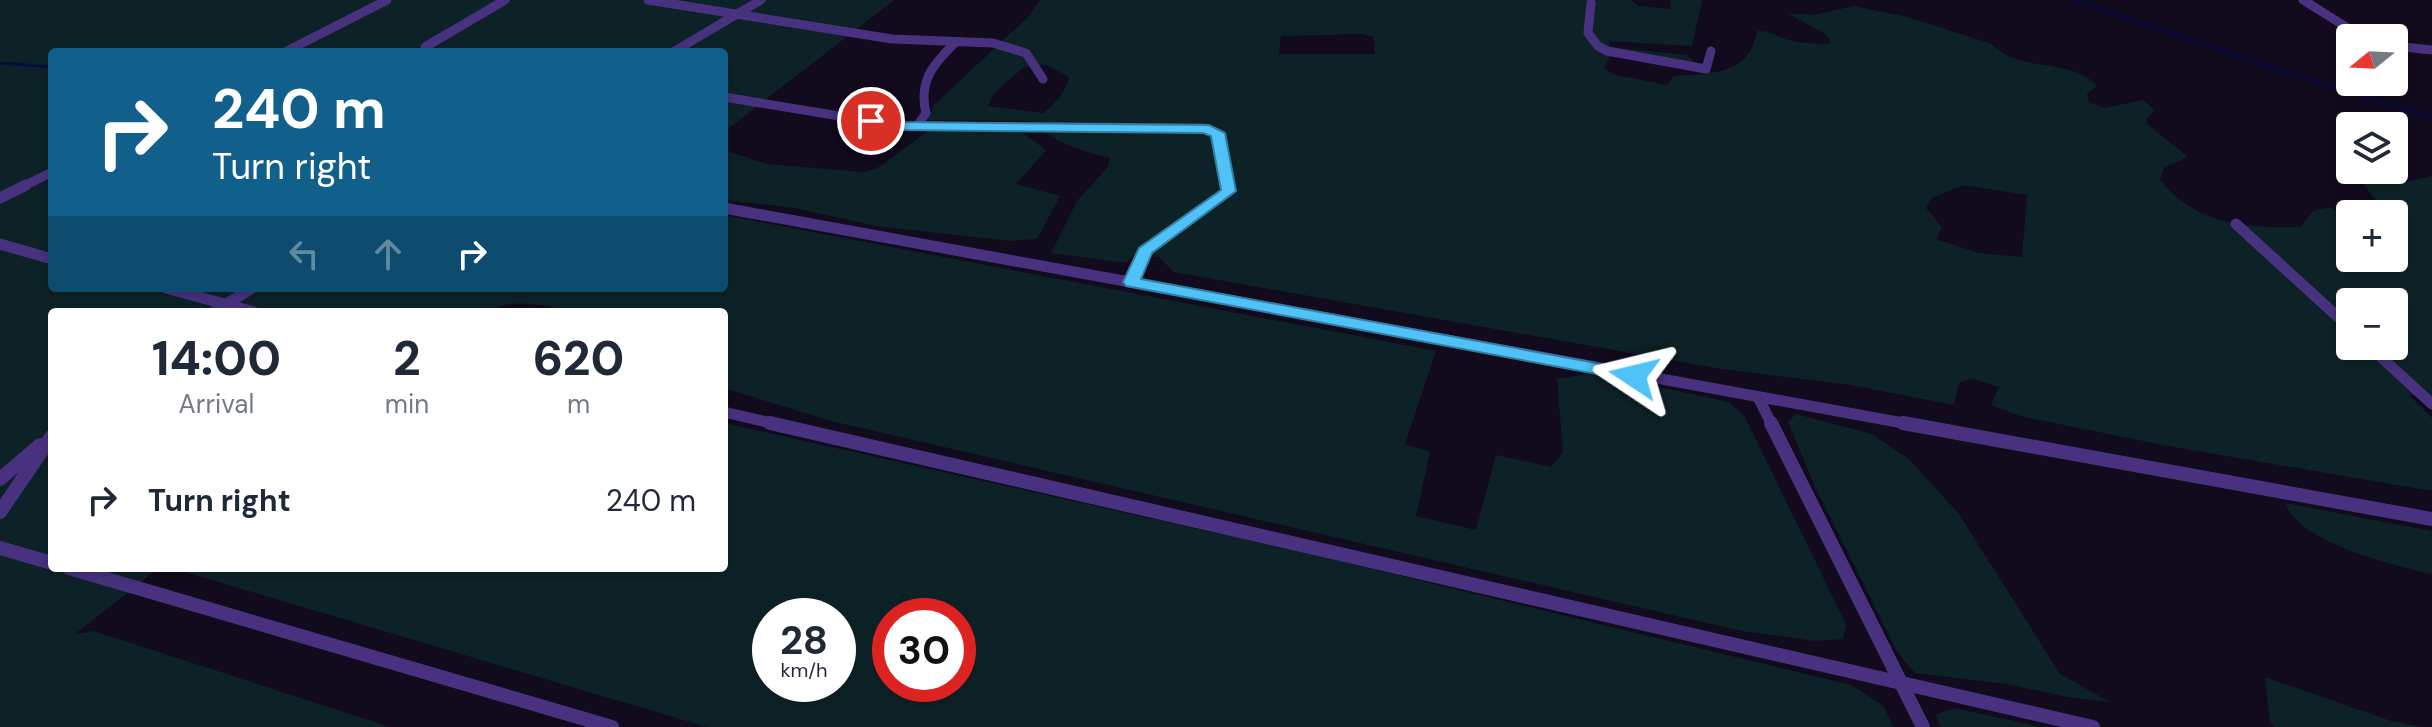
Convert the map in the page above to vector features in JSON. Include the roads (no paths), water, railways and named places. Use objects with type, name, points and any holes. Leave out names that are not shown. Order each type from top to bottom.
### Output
[{"type":"street","points":[[293,48],[387,0]]},
{"type":"street","points":[[425,47],[505,0]]},
{"type":"street","points":[[648,0],[892,39],[993,43],[1026,53],[1043,79]]},
{"type":"street","points":[[680,48],[761,0]]},
{"type":"street","points":[[2303,0],[2342,24]]},
{"type":"street","points":[[1591,3],[1588,33],[1598,46],[1607,51],[1706,69],[1711,51]]},
{"type":"street","points":[[917,126],[926,113],[920,96],[922,83],[956,42]]},
{"type":"street","points":[[2408,47],[2432,50]]},
{"type":"street","points":[[728,98],[917,126],[1204,128],[1218,133],[1229,191],[1145,251],[1132,282]]},
{"type":"street","points":[[0,198],[48,174]]},
{"type":"street","points":[[728,209],[1759,399],[2432,519]]},
{"type":"street","points":[[2236,224],[2336,315]]},
{"type":"street","points":[[0,244],[48,258]]},
{"type":"street","points":[[181,292],[240,308]]},
{"type":"street","points":[[220,308],[245,292]]},
{"type":"street","points":[[2384,360],[2432,404]]},
{"type":"street","points":[[1759,399],[1923,727]]},
{"type":"street","points":[[728,413],[2093,727]]},
{"type":"street","points":[[0,479],[48,439]]},
{"type":"street","points":[[0,512],[48,442]]},
{"type":"street","points":[[0,548],[48,562]]},
{"type":"street","points":[[83,572],[612,727]]},
{"type":"waterway","points":[[2074,0],[2278,70],[2432,118]]},
{"type":"waterway","points":[[0,63],[48,67]]}]
